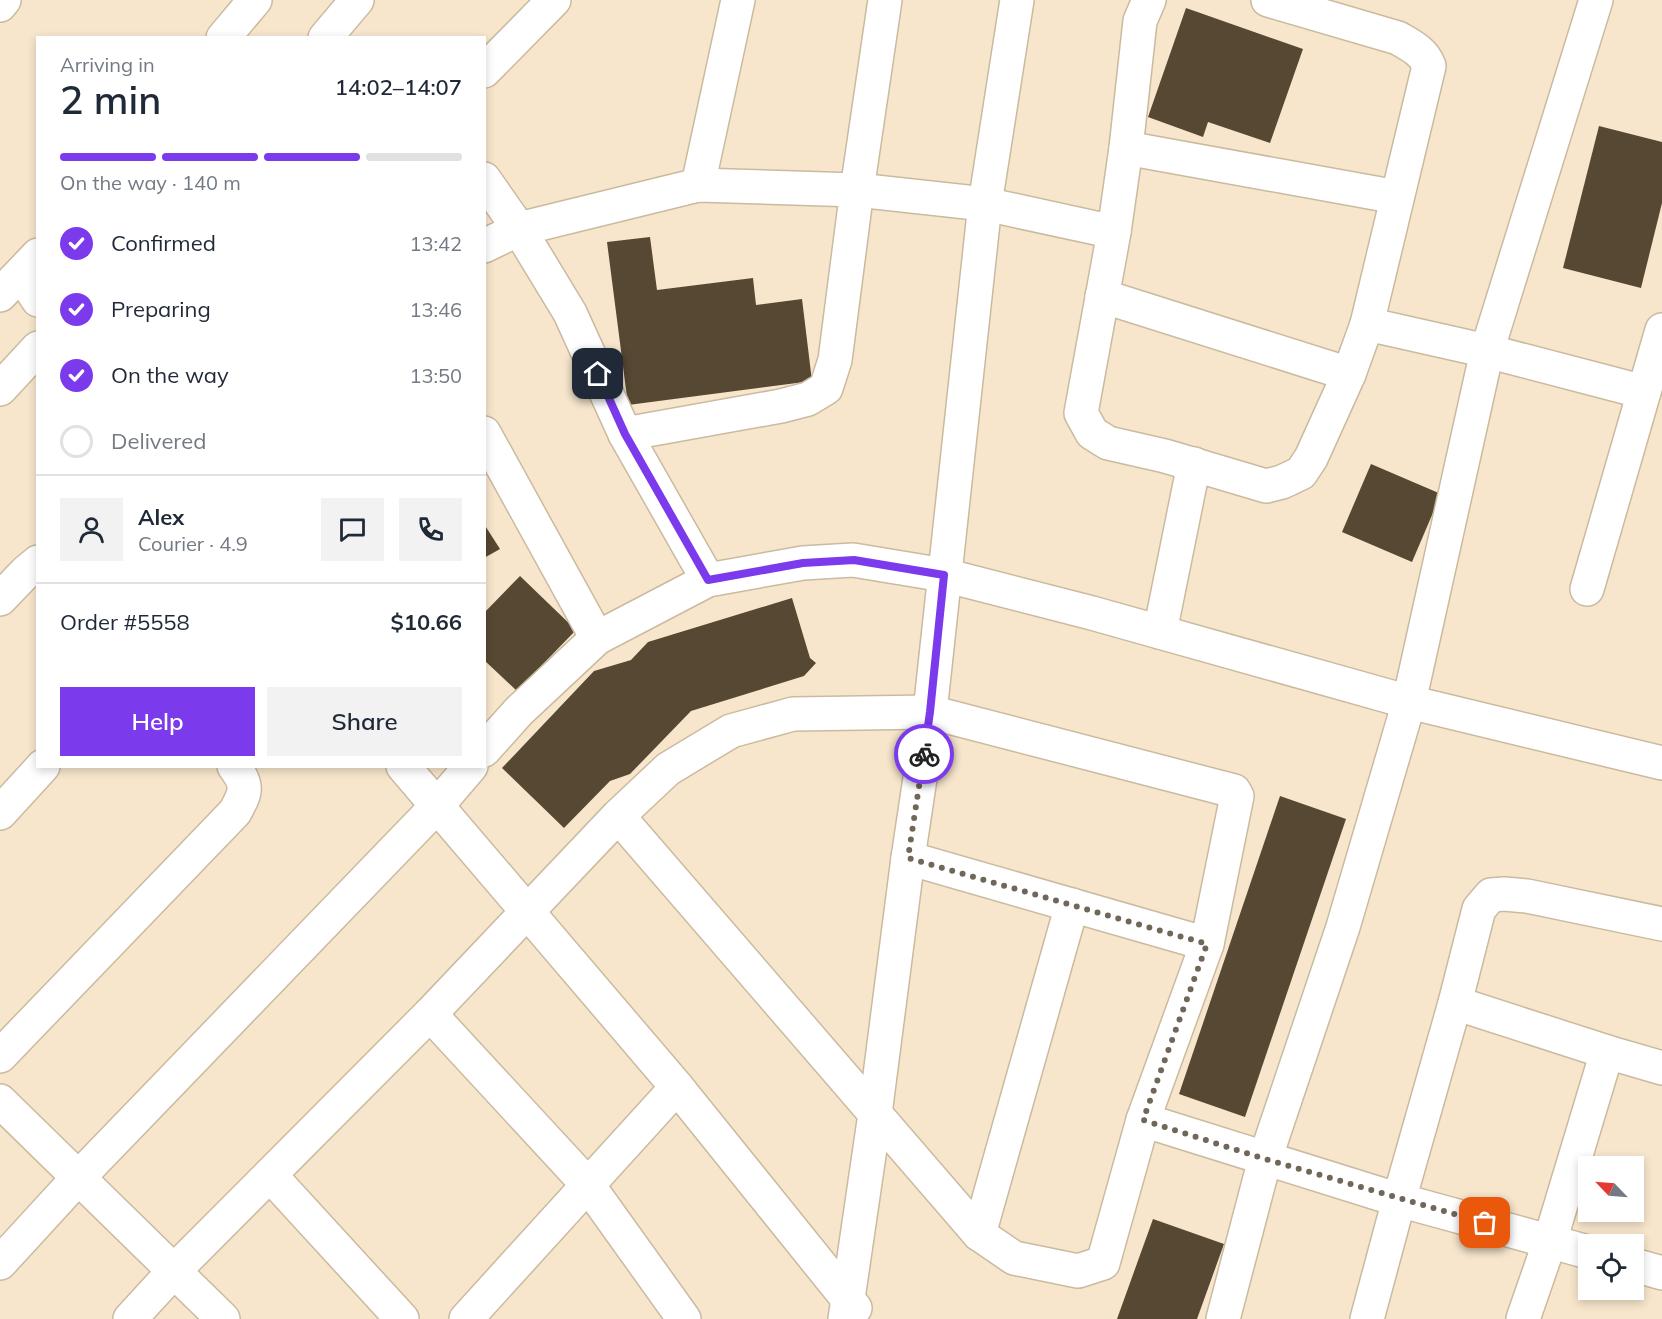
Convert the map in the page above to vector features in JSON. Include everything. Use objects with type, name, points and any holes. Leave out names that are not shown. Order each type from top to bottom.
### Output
[{"type":"street","points":[[0,5],[4,0]]},
{"type":"street","points":[[327,36],[357,0]]},
{"type":"street","points":[[486,69],[554,0]]},
{"type":"street","points":[[698,185],[738,0]]},
{"type":"street","points":[[625,434],[808,399],[826,388],[835,360],[885,0]]},
{"type":"street","points":[[852,1312],[908,858],[930,712],[985,204],[1017,0]]},
{"type":"street","points":[[1149,0],[1140,21],[1114,232],[1081,413],[1092,433],[1108,443],[1194,464],[1266,486],[1282,482],[1301,473],[1311,458],[1349,374],[1367,324],[1429,66],[1426,57],[1413,46],[1398,38],[1310,6],[1268,0]]},
{"type":"street","points":[[1223,1319],[1265,1159],[1343,927],[1408,702],[1487,351],[1596,0]]},
{"type":"street","points":[[1126,148],[1397,197]]},
{"type":"street","points":[[486,182],[519,229],[570,313],[625,434],[708,580]]},
{"type":"street","points":[[486,245],[519,229],[698,185],[857,190],[985,204],[1114,232]]},
{"type":"street","points":[[1102,297],[1349,374]]},
{"type":"street","points":[[1367,324],[1487,351],[1644,392]]},
{"type":"street","points":[[1587,590],[1662,330]]},
{"type":"street","points":[[0,389],[36,350]]},
{"type":"street","points":[[486,437],[597,638]]},
{"type":"street","points":[[1160,632],[1194,464]]},
{"type":"street","points":[[486,748],[519,711],[597,638],[708,580],[803,563],[854,560],[944,575],[1160,632],[1408,702],[1662,763]]},
{"type":"street","points":[[0,599],[36,564]]},
{"type":"street","points":[[130,1319],[173,1272],[430,1014],[618,816],[668,769],[731,730],[793,714],[930,712],[1234,791],[1237,796],[1207,944],[1143,1120],[1103,1263],[1078,1271],[1014,1258],[979,1234],[618,816]]},
{"type":"street","points":[[0,813],[41,768]]},
{"type":"street","points":[[0,1056],[235,813],[245,795],[244,780],[235,768]]},
{"type":"street","points":[[405,768],[677,1087],[852,1312]]},
{"type":"street","points":[[0,1263],[78,1178],[436,807],[469,768]]},
{"type":"street","points":[[908,858],[1207,944]]},
{"type":"street","points":[[1367,1319],[1479,909],[1491,895],[1504,894],[1527,896],[1662,924]]},
{"type":"street","points":[[979,1234],[1072,905]]},
{"type":"street","points":[[1455,1003],[1662,1068]]},
{"type":"street","points":[[430,1014],[588,1185],[684,1319]]},
{"type":"street","points":[[1523,1319],[1550,1241],[1607,1052]]},
{"type":"street","points":[[466,1319],[677,1087]]},
{"type":"street","points":[[0,1101],[222,1319]]},
{"type":"street","points":[[1143,1120],[1399,1200],[1578,1249]]},
{"type":"street","points":[[270,1175],[402,1319]]},
{"type":"street","points":[[1644,1268],[1662,1273]]},
{"type":"building","points":[[1186,8],[1303,49],[1270,143],[1208,122],[1203,137],[1148,117]]},
{"type":"building","points":[[1599,126],[1662,142],[1662,203],[1641,288],[1563,268]]},
{"type":"building","points":[[650,237],[657,290],[753,278],[756,305],[802,299],[812,381],[628,405],[607,242]]},
{"type":"building","points":[[1371,464],[1441,494],[1412,562],[1342,532]]},
{"type":"building","points":[[486,527],[500,549],[486,557]]},
{"type":"building","points":[[520,576],[576,630],[517,691],[486,662],[486,611]]},
{"type":"building","points":[[792,598],[810,658],[816,663],[804,676],[691,711],[630,774],[610,781],[564,828],[502,768],[594,671],[631,660],[648,642]]},
{"type":"building","points":[[1280,796],[1346,819],[1245,1117],[1179,1094]]},
{"type":"building","points":[[1153,1219],[1224,1244],[1197,1319],[1117,1319]]},
{"type":"way so far","points":[[924,754],[908,858],[1207,944],[1143,1120],[1399,1200],[1485,1223]]},
{"type":"route","points":[[598,374],[625,434],[708,580],[743,576],[803,563],[854,560],[944,575],[924,754]]}]
